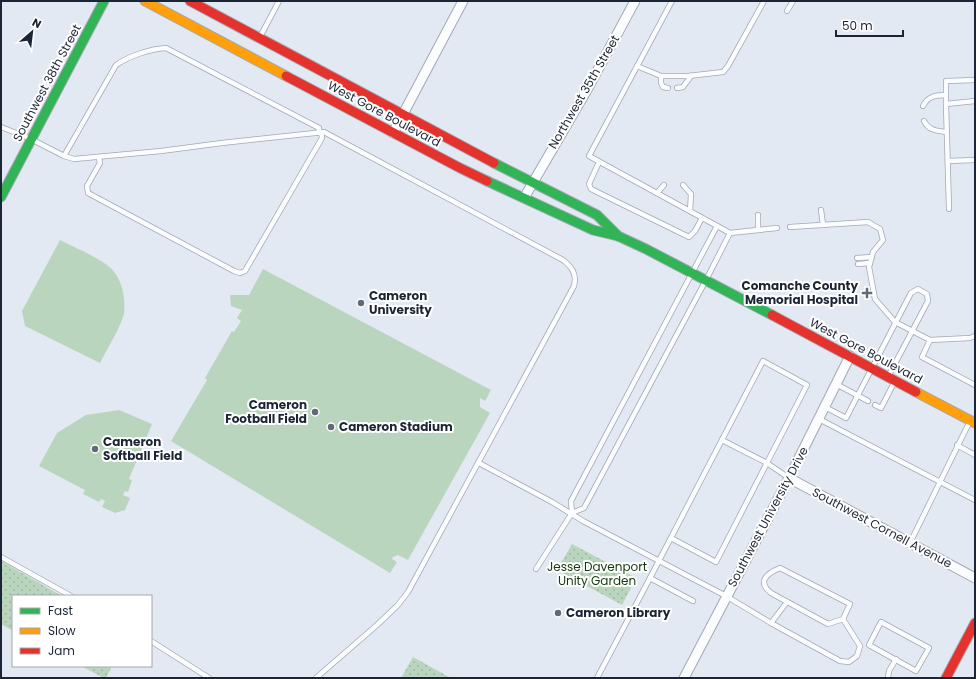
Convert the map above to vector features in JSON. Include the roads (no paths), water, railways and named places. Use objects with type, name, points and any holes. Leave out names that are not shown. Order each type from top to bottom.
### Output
[{"type":"main road","name":"Southwest 38th Street","points":[[1,197],[104,1]]},
{"type":"main road","name":"West Gore Boulevard","points":[[145,1],[460,168],[593,230],[618,236],[693,273],[973,422]]},
{"type":"main road","name":"West Gore Boulevard","points":[[190,1],[532,183],[597,215],[618,236]]},
{"type":"main road","points":[[946,678],[975,623]]},
{"type":"street","points":[[393,133],[462,1]]},
{"type":"street","name":"Northwest 35th Street","points":[[524,198],[588,88],[635,1]]},
{"type":"street","name":"Southwest University Drive","points":[[684,678],[789,478],[850,356]]},
{"type":"street","name":"Southwest Cornell Avenue","points":[[789,478],[975,578]]},
{"type":"lane","points":[[260,38],[279,1]]},
{"type":"lane","points":[[672,1],[589,156],[730,232],[777,228]]},
{"type":"lane","points":[[637,66],[661,76],[691,76],[723,72],[728,66],[764,1]]},
{"type":"lane","points":[[787,11],[793,1]]},
{"type":"lane","points":[[64,156],[116,65],[123,60],[160,48],[166,48],[319,128],[322,138],[245,271],[240,273],[88,193],[87,186],[100,163],[99,158]]},
{"type":"lane","points":[[661,76],[661,83],[663,87],[668,88]]},
{"type":"lane","points":[[677,88],[683,87],[691,76]]},
{"type":"lane","points":[[949,209],[946,81],[975,80]]},
{"type":"lane","points":[[923,106],[926,100],[935,95],[946,95]]},
{"type":"lane","points":[[946,104],[975,101]]},
{"type":"lane","points":[[924,121],[926,126],[934,130],[946,132]]},
{"type":"lane","points":[[1,127],[31,139],[64,156],[74,159],[99,158],[320,132],[327,133],[563,260],[571,267],[575,274],[576,280],[571,292],[404,598],[377,625],[316,678]]},
{"type":"lane","points":[[948,161],[975,160]]},
{"type":"lane","points":[[599,162],[589,184],[591,189],[689,237],[695,231],[702,218]]},
{"type":"lane","points":[[657,194],[664,185]]},
{"type":"lane","points":[[683,185],[691,194],[690,211]]},
{"type":"lane","points":[[821,210],[823,225]]},
{"type":"lane","points":[[758,215],[758,230]]},
{"type":"lane","points":[[790,227],[868,222],[880,229],[883,240],[874,252],[869,268],[875,299],[895,322],[930,340],[970,338],[975,336]]},
{"type":"lane","points":[[572,513],[571,501],[717,226]]},
{"type":"lane","points":[[536,569],[572,513],[584,508],[706,280],[730,232]]},
{"type":"lane","points":[[857,258],[872,257]]},
{"type":"lane","points":[[858,264],[870,263]]},
{"type":"lane","points":[[825,407],[846,418],[911,293],[918,289],[927,294],[928,301],[912,331],[892,378],[882,408],[876,405]]},
{"type":"lane","points":[[930,340],[922,356],[975,385]]},
{"type":"lane","points":[[597,678],[763,361],[807,385],[716,562],[671,538]]},
{"type":"lane","points":[[836,384],[868,401]]},
{"type":"lane","points":[[819,419],[975,500]]},
{"type":"lane","points":[[910,543],[957,446],[973,422]]},
{"type":"lane","points":[[722,440],[767,463],[789,478]]},
{"type":"lane","points":[[957,446],[975,455]]},
{"type":"lane","points":[[479,463],[572,513],[583,521],[726,596],[840,661],[849,662],[858,656],[860,646],[843,619]]},
{"type":"lane","points":[[1,557],[69,595]]},
{"type":"lane","points":[[780,568],[850,604],[843,619],[828,624],[787,602],[766,589],[764,583],[768,573],[780,568]]},
{"type":"lane","points":[[650,578],[693,602]]},
{"type":"lane","points":[[771,623],[787,602]]},
{"type":"lane","points":[[881,622],[929,648],[916,671],[896,659],[869,645],[881,622]]},
{"type":"lane","points":[[152,642],[209,678]]},
{"type":"lane","points":[[888,678],[889,671],[896,659]]},
{"type":"place","name":"Comanche County Memorial Hospital","points":[[867,293]]},
{"type":"place","name":"Cameron University","points":[[361,303]]},
{"type":"place","name":"Cameron Football Field","points":[[315,412]]},
{"type":"place","name":"Cameron Stadium","points":[[331,427]]},
{"type":"place","name":"Cameron Softball Field","points":[[95,449]]},
{"type":"place","name":"Cameron Library","points":[[558,613]]},
{"type":"park label","name":"Jesse Davenport Unity Garden","points":[[597,574]]}]
